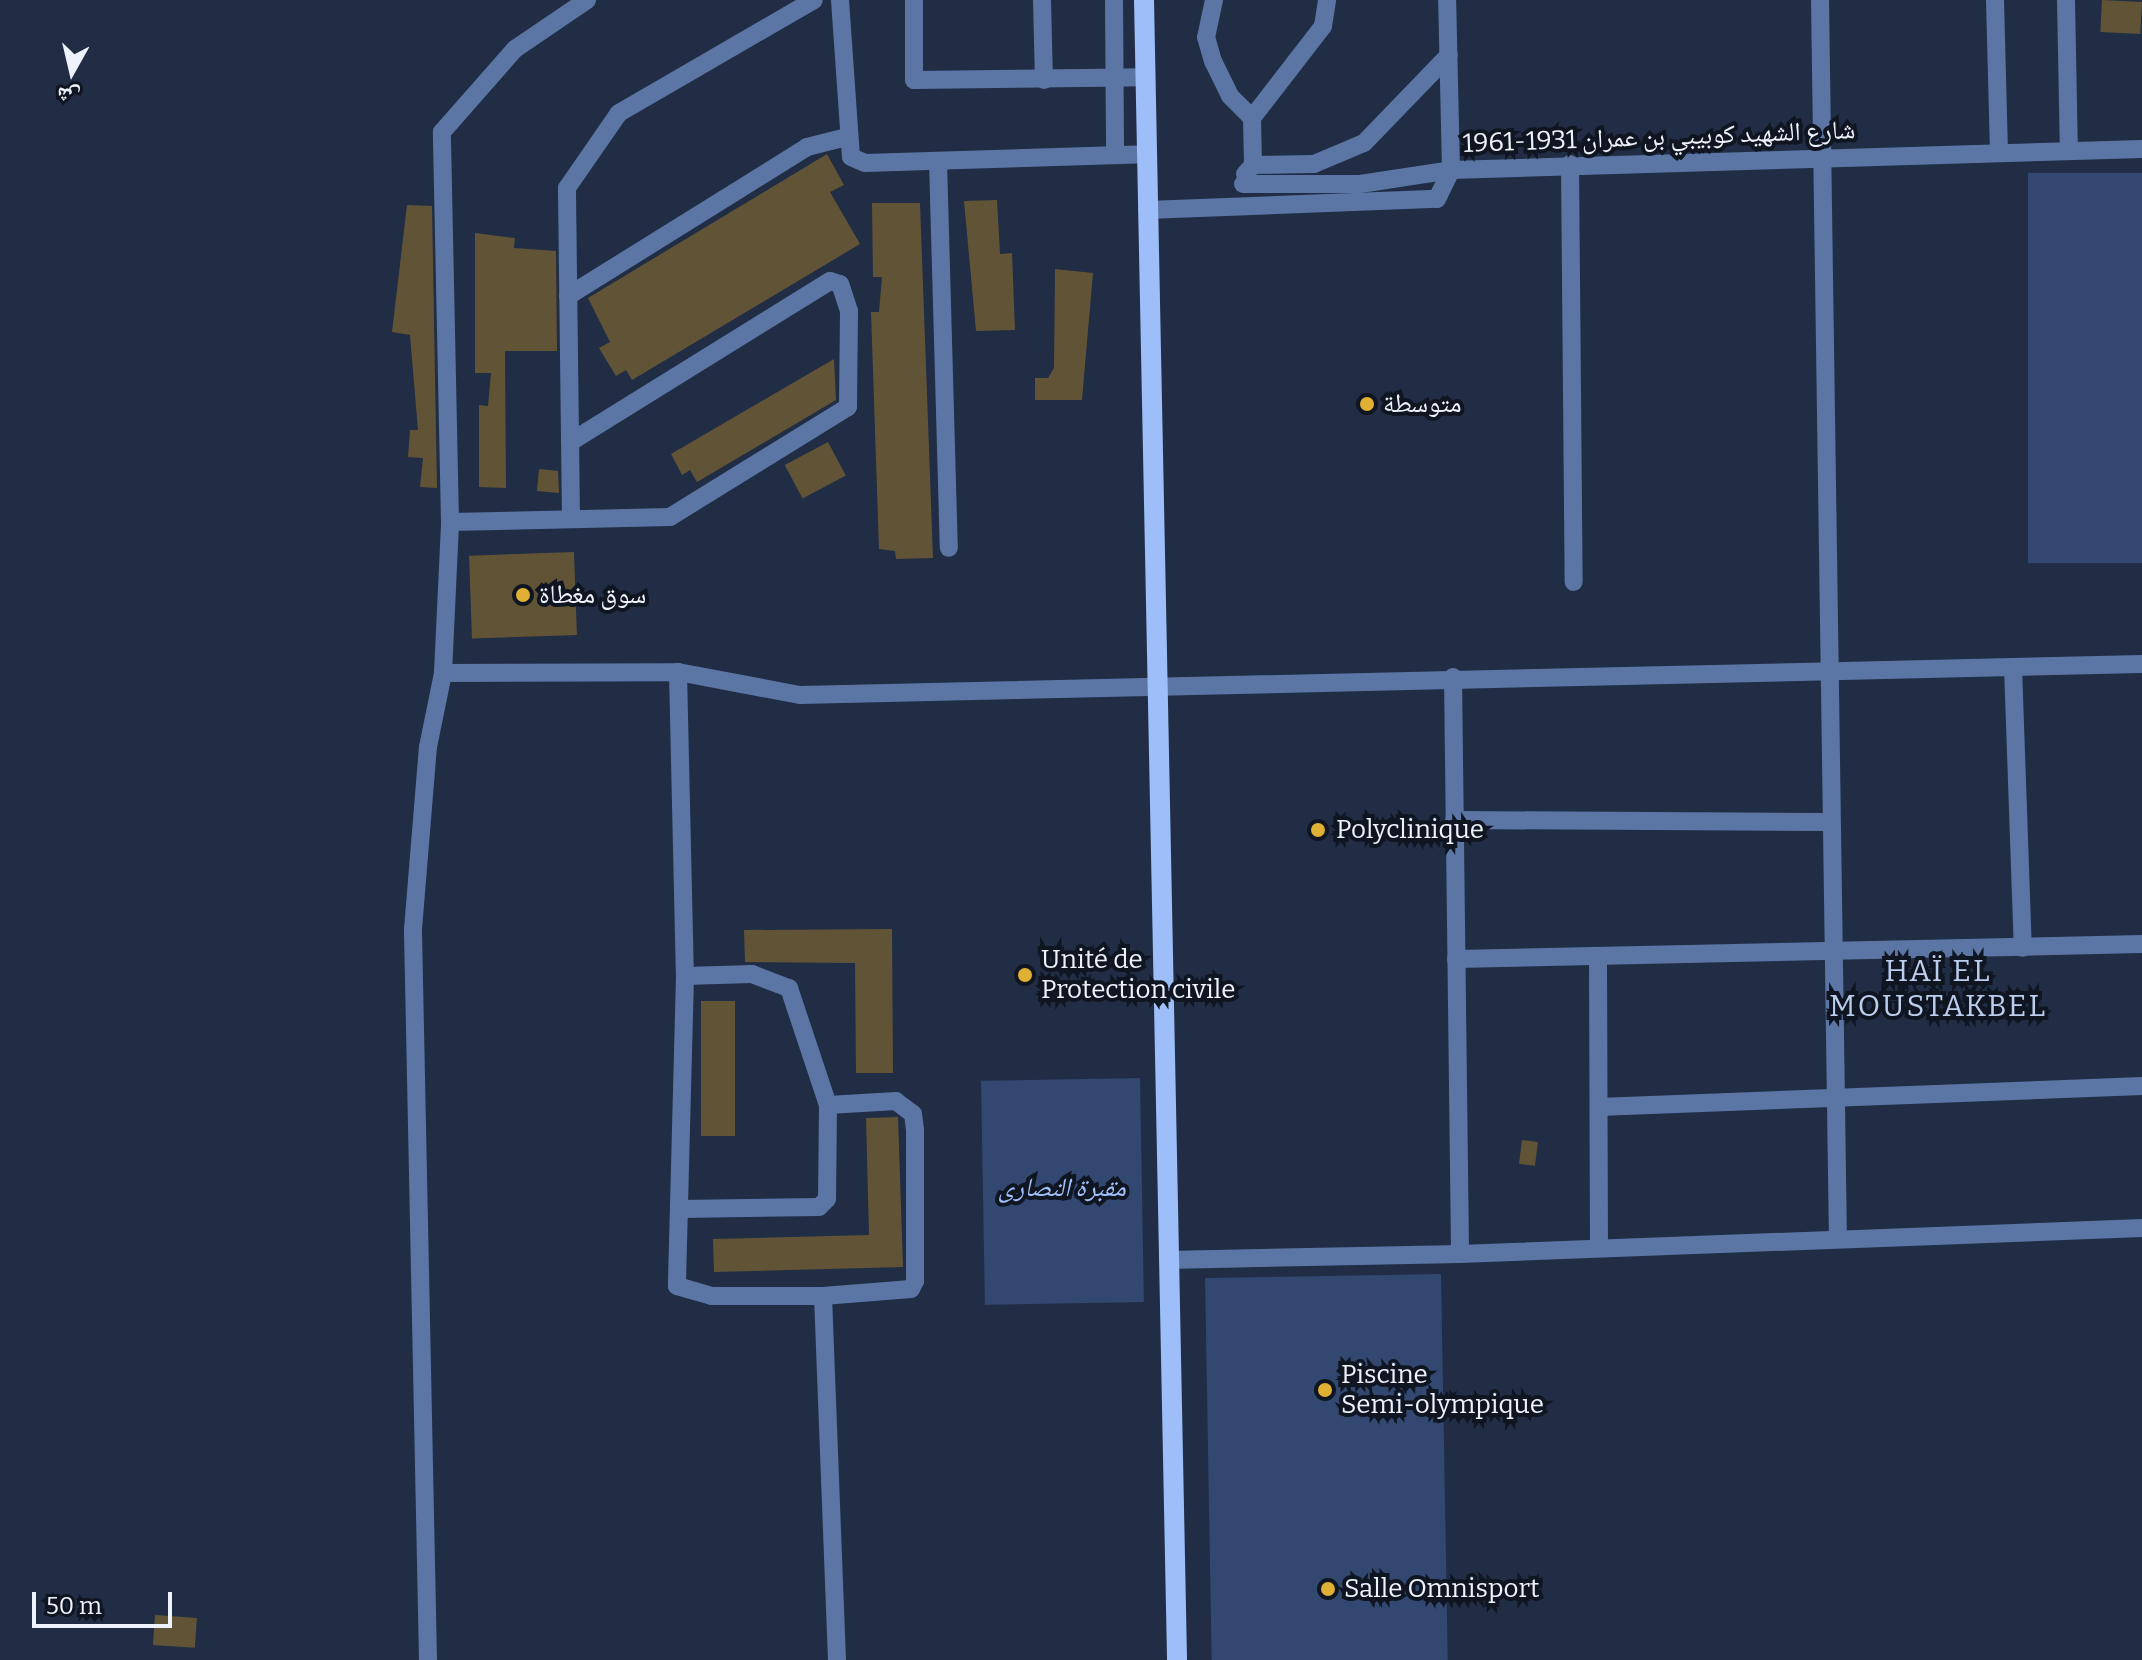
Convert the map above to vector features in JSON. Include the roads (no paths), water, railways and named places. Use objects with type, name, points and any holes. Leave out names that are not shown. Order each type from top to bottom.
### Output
[{"type":"main road","points":[[1144,0],[1177,1660]]},
{"type":"street","points":[[428,1660],[413,929],[428,747],[443,673],[450,522],[442,132],[515,49],[587,0]]},
{"type":"street","points":[[571,519],[567,188],[596,140],[619,113],[814,0]]},
{"type":"street","points":[[840,0],[844,138],[851,157],[865,163],[1145,154]]},
{"type":"street","points":[[914,0],[914,80],[1115,81],[1146,77]]},
{"type":"street","points":[[1042,0],[1044,80]]},
{"type":"street","points":[[1114,0],[1115,155]]},
{"type":"street","points":[[1214,0],[1206,37],[1213,61],[1230,96],[1252,118]]},
{"type":"street","points":[[1240,207],[1243,184],[1253,165],[1252,118],[1323,26],[1327,0]]},
{"type":"street","points":[[1243,184],[1360,184],[1451,170],[1447,0]]},
{"type":"street","points":[[1820,0],[1838,1237]]},
{"type":"street","points":[[1995,0],[1999,152]]},
{"type":"street","points":[[2066,0],[2069,150]]},
{"type":"street","points":[[1253,165],[1314,164],[1364,143],[1449,55]]},
{"type":"street","points":[[568,296],[807,147],[844,138]]},
{"type":"street","name":"شارع الشهيد كوبيبي بن عمران 1931-1961","points":[[1147,210],[1437,199],[1451,170],[1820,156],[2142,149]]},
{"type":"street","points":[[938,161],[949,548]]},
{"type":"street","points":[[1570,164],[1574,582]]},
{"type":"street","points":[[450,522],[670,517],[848,407],[849,311],[840,284],[830,281],[570,442]]},
{"type":"street","points":[[443,673],[678,672],[800,695],[1158,692],[1453,677],[2142,664]]},
{"type":"street","points":[[2013,667],[2023,948]]},
{"type":"street","points":[[678,672],[685,976],[677,1286],[711,1296],[823,1296],[911,1289],[915,1281],[913,1114],[896,1101],[828,1105]]},
{"type":"street","points":[[1453,677],[1460,1254]]},
{"type":"street","points":[[1454,820],[1831,822]]},
{"type":"street","points":[[1456,959],[1598,960],[1833,955],[2142,944]]},
{"type":"street","points":[[1598,960],[1599,1248]]},
{"type":"street","points":[[680,1209],[819,1207],[827,1199],[828,1105],[789,988],[752,974],[685,976]]},
{"type":"street","points":[[1599,1107],[2142,1086]]},
{"type":"street","points":[[1168,1260],[1460,1254],[1838,1237],[2142,1228]]},
{"type":"street","points":[[823,1296],[837,1660]]},
{"type":"place","name":"متوسطة","points":[[1367,404]]},
{"type":"place","name":"سوق مغطاة","points":[[523,595]]},
{"type":"place","name":"Polyclinique","points":[[1318,830]]},
{"type":"place","name":"Unité de Protection civile","points":[[1025,975]]},
{"type":"place","name":"Piscine Semi-olympique","points":[[1325,1390]]},
{"type":"place","name":"Salle Omnisport","points":[[1328,1589]]},
{"type":"district","name":"HAÏ EL MOUSTAKBEL","points":[[1938,988]]},
{"type":"park label","name":"مقبرة النصارى","points":[[1062,1188]]}]
